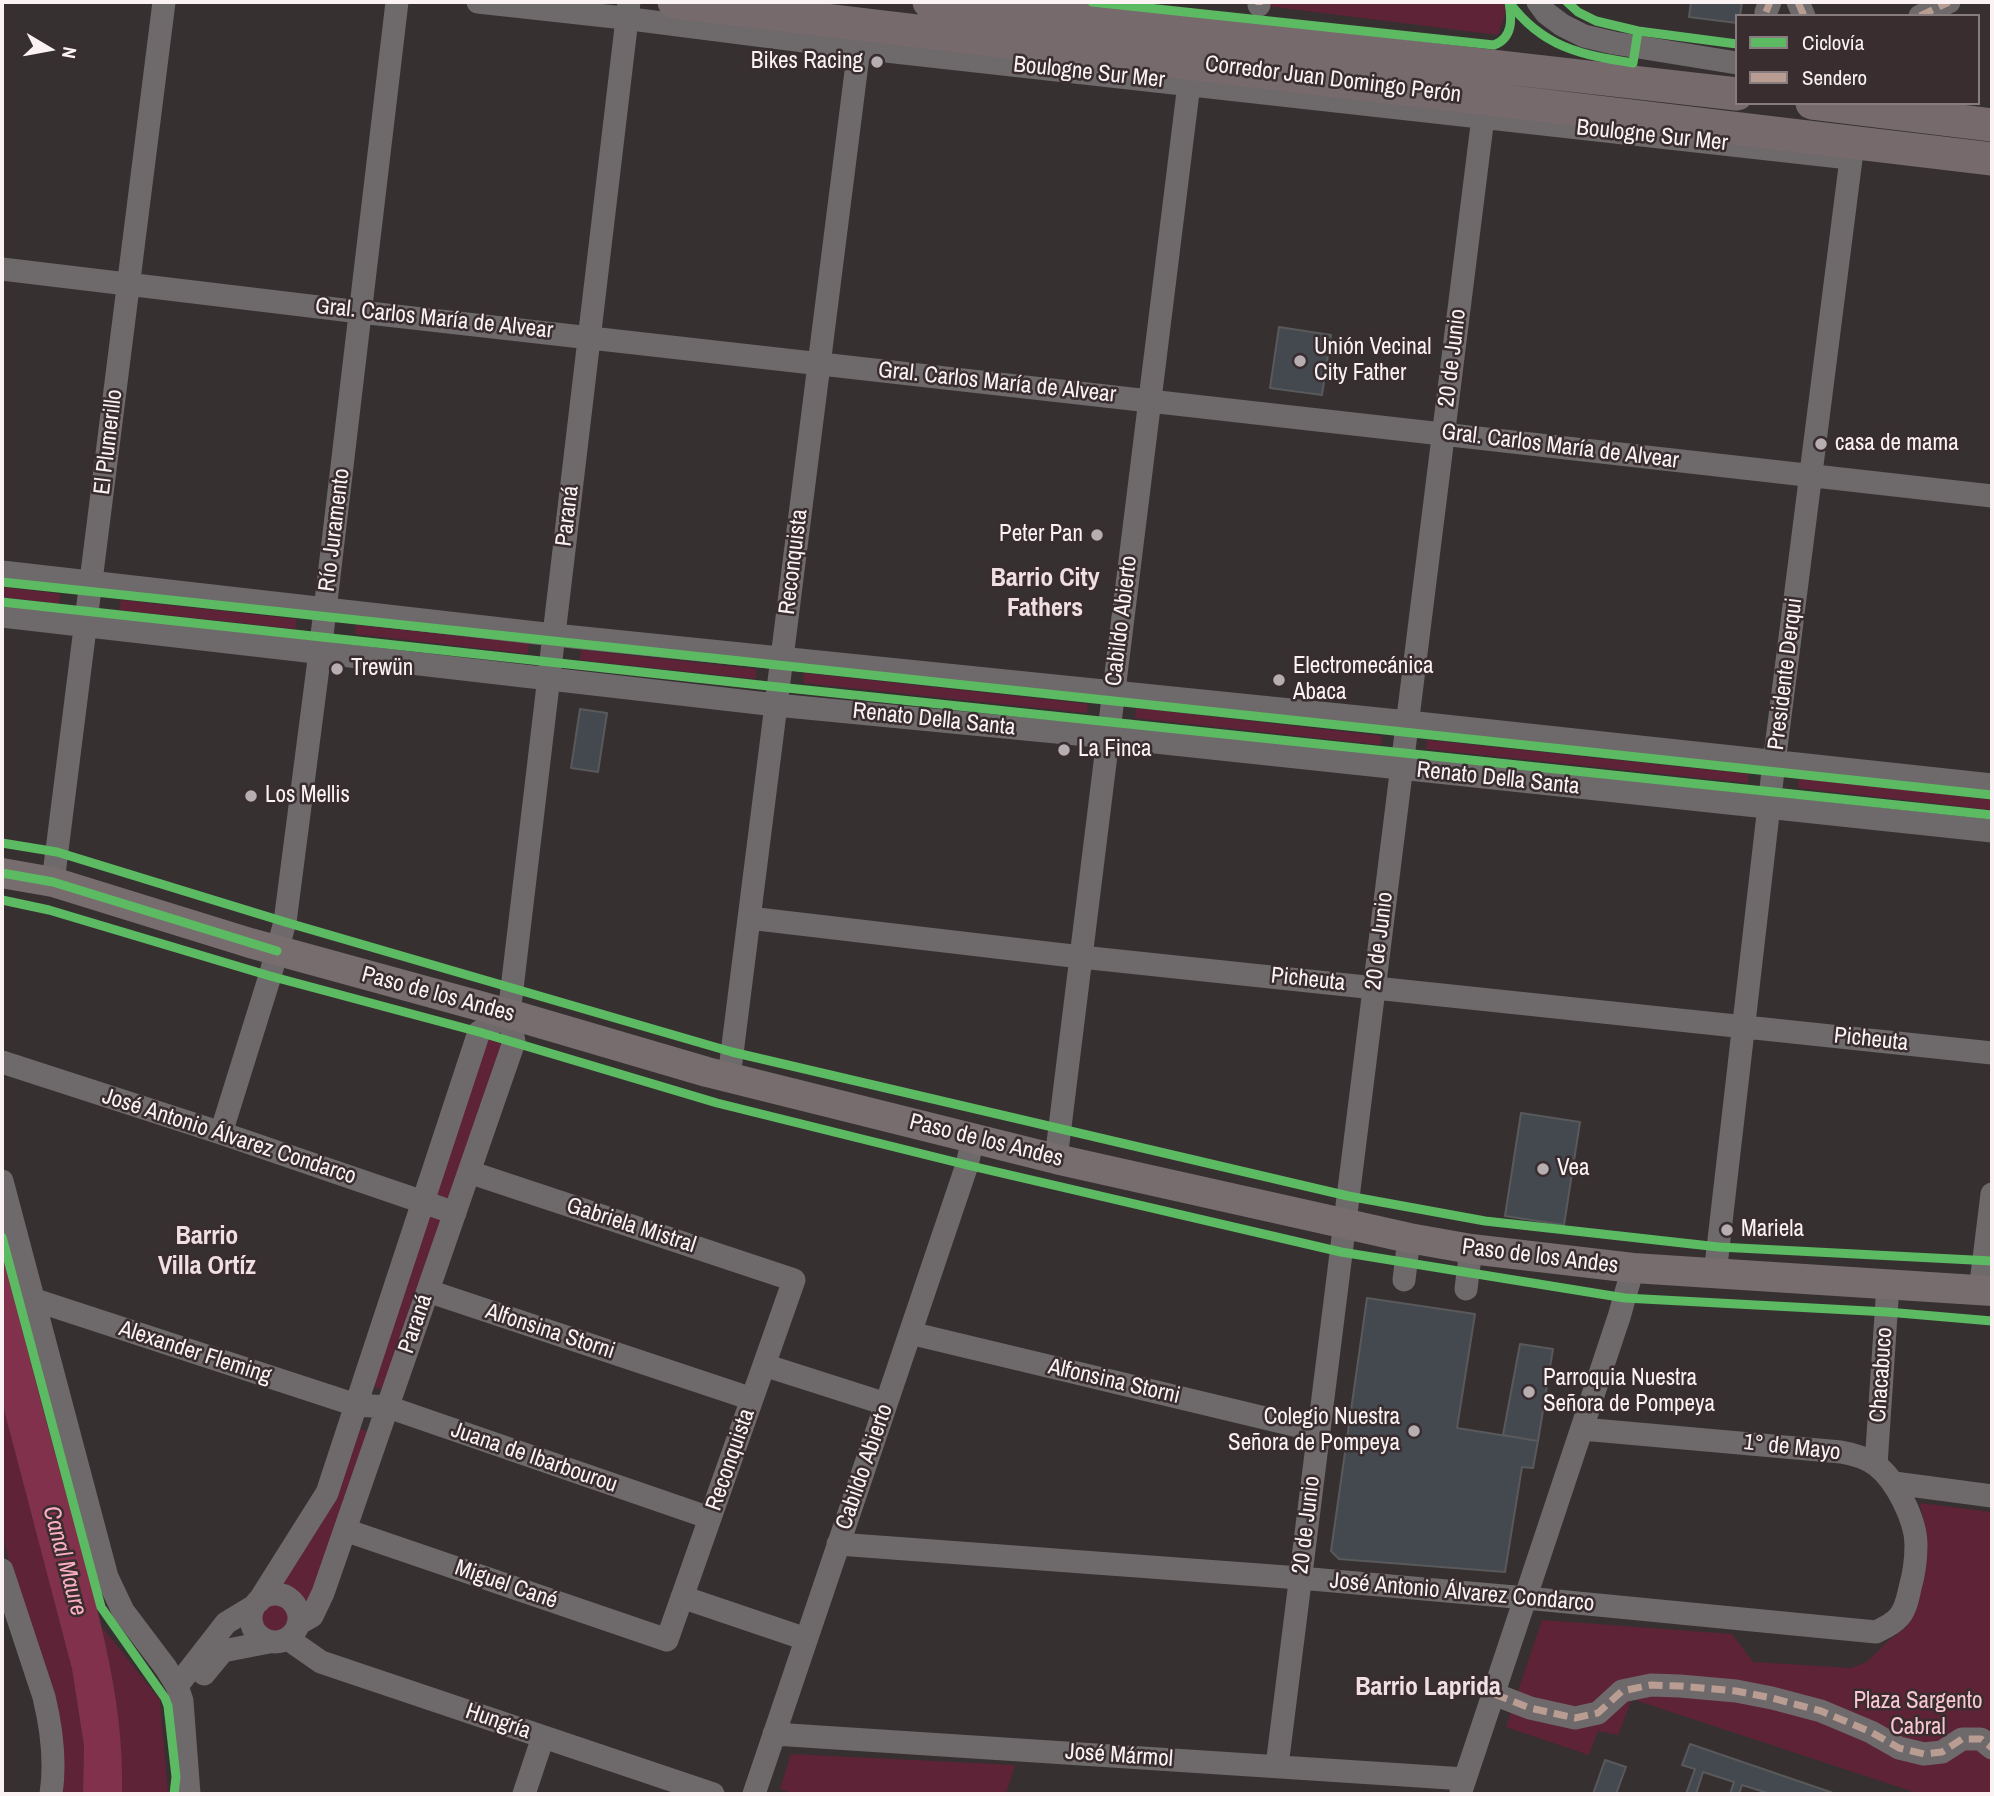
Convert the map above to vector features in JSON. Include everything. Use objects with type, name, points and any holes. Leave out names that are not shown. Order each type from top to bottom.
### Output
[{"type":"highway","name":"Corredor Juan Domingo Perón","points":[[674,2],[1992,159]]},
{"type":"highway","name":"Corredor Juan Domingo Perón","points":[[929,2],[1735,94]]},
{"type":"highway","points":[[1840,105],[1992,125]]},
{"type":"main road","name":"Paso de los Andes","points":[[2,873],[53,882],[277,951],[729,1077],[1056,1159],[1409,1238],[1471,1249],[1633,1268],[1986,1291]]},
{"type":"street","name":"El Plumerillo","points":[[53,882],[164,2]]},
{"type":"street","name":"Río Juramento","points":[[221,1133],[285,922],[320,652],[397,2]]},
{"type":"street","name":"Boulogne Sur Mer","points":[[478,2],[628,10],[859,48],[1992,175]]},
{"type":"street","points":[[1538,2],[1546,13],[1562,25],[1584,36],[1735,63]]},
{"type":"street","points":[[1924,14],[1949,2]]},
{"type":"street","name":"Paraná","points":[[285,1635],[316,1611],[514,1042],[509,1014],[628,10]]},
{"type":"street","name":"Reconquista","points":[[729,1077],[859,48]]},
{"type":"street","name":"Cabildo Abierto","points":[[1056,1159],[1189,84]]},
{"type":"street","name":"20 de Junio","points":[[1277,1766],[1483,117]]},
{"type":"street","name":"Presidente Derqui","points":[[1715,1274],[1775,762],[1851,159]]},
{"type":"street","name":"Gral. Carlos María de Alvear","points":[[2,269],[360,312],[1992,496]]},
{"type":"street","name":"Renato Della Santa","points":[[2,572],[554,635],[1992,785]]},
{"type":"street","name":"Renato Della Santa","points":[[2,616],[776,705],[1108,737],[1992,831]]},
{"type":"street","name":"Picheuta","points":[[749,918],[1081,957],[1992,1053]]},
{"type":"street","name":"Paraná","points":[[179,1693],[226,1623],[256,1604],[324,1500],[480,1032],[509,1014]]},
{"type":"street","name":"José Antonio Álvarez Condarco","points":[[2,1062],[455,1213]]},
{"type":"street","name":"Cabildo Abierto","points":[[754,1794],[967,1165],[973,1138]]},
{"type":"street","name":"Gabriela Mistral","points":[[469,1172],[794,1280]]},
{"type":"street","points":[[2,1181],[112,1591],[123,1611],[166,1668],[179,1693],[189,1794]]},
{"type":"street","points":[[1986,1291],[1992,1194]]},
{"type":"street","points":[[1404,1280],[1409,1238]]},
{"type":"street","points":[[1466,1289],[1471,1249]]},
{"type":"street","points":[[1462,1787],[1633,1268]]},
{"type":"street","name":"Reconquista","points":[[667,1640],[794,1280]]},
{"type":"street","name":"Chacabuco","points":[[1876,1465],[1888,1285]]},
{"type":"street","name":"Alfonsina Storni","points":[[428,1291],[752,1399]]},
{"type":"street","name":"Alexander Fleming","points":[[35,1300],[356,1405]]},
{"type":"street","name":"Alfonsina Storni","points":[[910,1333],[1319,1431]]},
{"type":"street","points":[[764,1365],[886,1404]]},
{"type":"street","name":"Juana de Ibarbourou","points":[[356,1405],[388,1407],[710,1518]]},
{"type":"street","name":"1° de Mayo","points":[[1582,1429],[1841,1452],[1876,1465],[1894,1483]]},
{"type":"street","points":[[1894,1483],[1992,1496]]},
{"type":"street","name":"José Antonio Álvarez Condarco","points":[[838,1544],[1300,1578],[1877,1632],[1900,1617],[1906,1603],[1915,1559],[1914,1530],[1894,1483]]},
{"type":"street","name":"Miguel Cané","points":[[345,1530],[667,1640]]},
{"type":"street","points":[[2,1570],[49,1718],[54,1759],[51,1794]]},
{"type":"street","points":[[271,1594],[287,1597],[297,1609],[285,1635],[256,1634],[253,1628],[251,1620],[256,1604],[271,1594]]},
{"type":"street","points":[[682,1597],[806,1639]]},
{"type":"street","points":[[179,1693],[223,1651],[285,1635]]},
{"type":"street","name":"Hungría","points":[[285,1635],[321,1662],[713,1794]]},
{"type":"street","points":[[1494,1694],[1530,1708],[1575,1718],[1598,1713],[1622,1691],[1651,1685],[1714,1689],[1772,1698],[1821,1711],[1871,1732],[1899,1748],[1924,1754],[1942,1752],[1962,1739],[1981,1739],[1992,1748]]},
{"type":"street","name":"José Mármol","points":[[774,1734],[1277,1766],[1462,1787]]},
{"type":"street","points":[[524,1794],[543,1737]]},
{"type":"green space","points":[[1259,2],[1509,2],[1498,35],[1259,5]]},
{"type":"green space","points":[[2,587],[60,594],[59,604],[2,597]]},
{"type":"green space","points":[[121,600],[296,619],[296,629],[119,610]]},
{"type":"green space","points":[[356,625],[529,644],[528,654],[355,634]]},
{"type":"green space","points":[[581,650],[756,669],[756,679],[580,660]]},
{"type":"green space","points":[[804,673],[1088,704],[1087,713],[803,683]]},
{"type":"green space","points":[[1136,708],[1382,736],[1381,745],[1135,718]]},
{"type":"green space","points":[[1427,740],[1748,774],[1748,783],[1426,749]]},
{"type":"green space","points":[[1799,778],[1992,800],[1992,810],[1798,788]]},
{"type":"green space","points":[[496,1035],[502,1042],[447,1199],[437,1195],[487,1039]]},
{"type":"green space","points":[[429,1215],[441,1218],[383,1389],[376,1388],[373,1382]]},
{"type":"green space","points":[[2,1402],[72,1669],[84,1746],[83,1794],[61,1794],[5,1544],[2,1525]]},
{"type":"green space","points":[[358,1430],[367,1432],[308,1609],[299,1595],[282,1585]]},
{"type":"green space","name":"Plaza Sargento Cabral","points":[[1919,1503],[1992,1512],[1992,1794],[1920,1794],[1632,1699],[1618,1735],[1598,1731],[1589,1755],[1506,1727],[1542,1620],[1732,1634],[1753,1662],[1851,1668],[1867,1662],[1906,1627],[1912,1617],[1922,1575],[1925,1546]]},
{"type":"green space","points":[[273,1599],[287,1604],[293,1615],[292,1625],[279,1637],[262,1632],[258,1627],[256,1615]]},
{"type":"green space","points":[[102,1627],[160,1700],[168,1794],[122,1794],[117,1710]]},
{"type":"green space","points":[[791,1754],[1015,1765],[1006,1794],[794,1794],[780,1789]]},
{"type":"water","name":"Canal Maure","points":[[2,1253],[106,1646],[122,1756],[122,1794],[83,1794],[84,1746],[72,1669],[2,1402]]},
{"type":"building","points":[[1691,2],[1742,2],[1740,14],[1735,14],[1735,23],[1689,17]]},
{"type":"building","name":"Unión Vecinal City Father","points":[[1279,327],[1331,335],[1322,395],[1270,388]]},
{"type":"building","points":[[580,709],[607,713],[598,772],[571,768]]},
{"type":"building","name":"Vea","points":[[1521,1113],[1580,1122],[1564,1225],[1505,1216]]},
{"type":"building","name":"Colegio Nuestra Señora de Pompeya","points":[[1367,1298],[1475,1314],[1457,1428],[1538,1441],[1533,1468],[1522,1467],[1505,1572],[1339,1559],[1331,1551]]},
{"type":"building","name":"Parroquia Nuestra Señora de Pompeya","points":[[1520,1344],[1553,1349],[1538,1441],[1503,1435]]},
{"type":"building","points":[[1690,1744],[1836,1794],[1771,1794],[1742,1785],[1739,1794],[1730,1794],[1734,1782],[1703,1772],[1696,1794],[1686,1794],[1695,1769],[1682,1765]]},
{"type":"building","points":[[1605,1760],[1626,1767],[1616,1794],[1593,1794]]},
{"type":"marked path","points":[[1766,12],[1770,2]]},
{"type":"marked path","points":[[1798,2],[1803,14]]},
{"type":"marked path","points":[[1924,14],[1949,2]]},
{"type":"marked path","points":[[1494,1694],[1530,1708],[1575,1718],[1598,1713],[1622,1691],[1651,1685],[1736,1691],[1821,1711],[1871,1732],[1899,1748],[1924,1754],[1942,1752],[1962,1739],[1981,1739],[1992,1748]]},
{"type":"cycle path","points":[[1092,2],[1494,45],[1508,33],[1511,21],[1509,2]]},
{"type":"cycle path","points":[[1509,2],[1522,17],[1549,39],[1596,56],[1633,63],[1638,31]]},
{"type":"cycle path","points":[[1567,2],[1578,12],[1596,21],[1638,31],[1735,44]]},
{"type":"cycle path","points":[[2,582],[1992,795]]},
{"type":"cycle path","points":[[2,602],[1992,815]]},
{"type":"cycle path","points":[[2,843],[57,852],[285,922],[732,1052],[1348,1196],[1485,1221],[1719,1247],[1992,1261]]},
{"type":"cycle path","points":[[2,873],[53,882],[277,951]]},
{"type":"cycle path","points":[[2,900],[49,910],[270,976],[479,1032],[717,1103],[967,1165],[1341,1252],[1625,1298],[1887,1312],[1992,1321]]},
{"type":"cycle path","points":[[2,1237],[101,1607],[168,1706],[176,1777],[174,1794]]},
{"type":"place","name":"Bikes Racing","points":[[877,62]]},
{"type":"place","name":"Unión Vecinal City Father","points":[[1300,361]]},
{"type":"place","name":"casa de mama","points":[[1821,444]]},
{"type":"place","name":"Peter Pan","points":[[1097,535]]},
{"type":"place","name":"Trewün","points":[[337,669]]},
{"type":"place","name":"Electromecánica Abaca","points":[[1279,680]]},
{"type":"place","name":"La Finca","points":[[1064,750]]},
{"type":"place","name":"Los Mellis","points":[[251,796]]},
{"type":"place","name":"Vea","points":[[1543,1169]]},
{"type":"place","name":"Mariela","points":[[1727,1230]]},
{"type":"place","name":"Parroquia Nuestra Señora de Pompeya","points":[[1529,1392]]},
{"type":"place","name":"Colegio Nuestra Señora de Pompeya","points":[[1414,1431]]},
{"type":"district","name":"Barrio City Fathers","points":[[1045,594]]},
{"type":"district","name":"Barrio Villa Ortíz","points":[[207,1252]]},
{"type":"district","name":"Barrio Laprida","points":[[1428,1688]]}]
